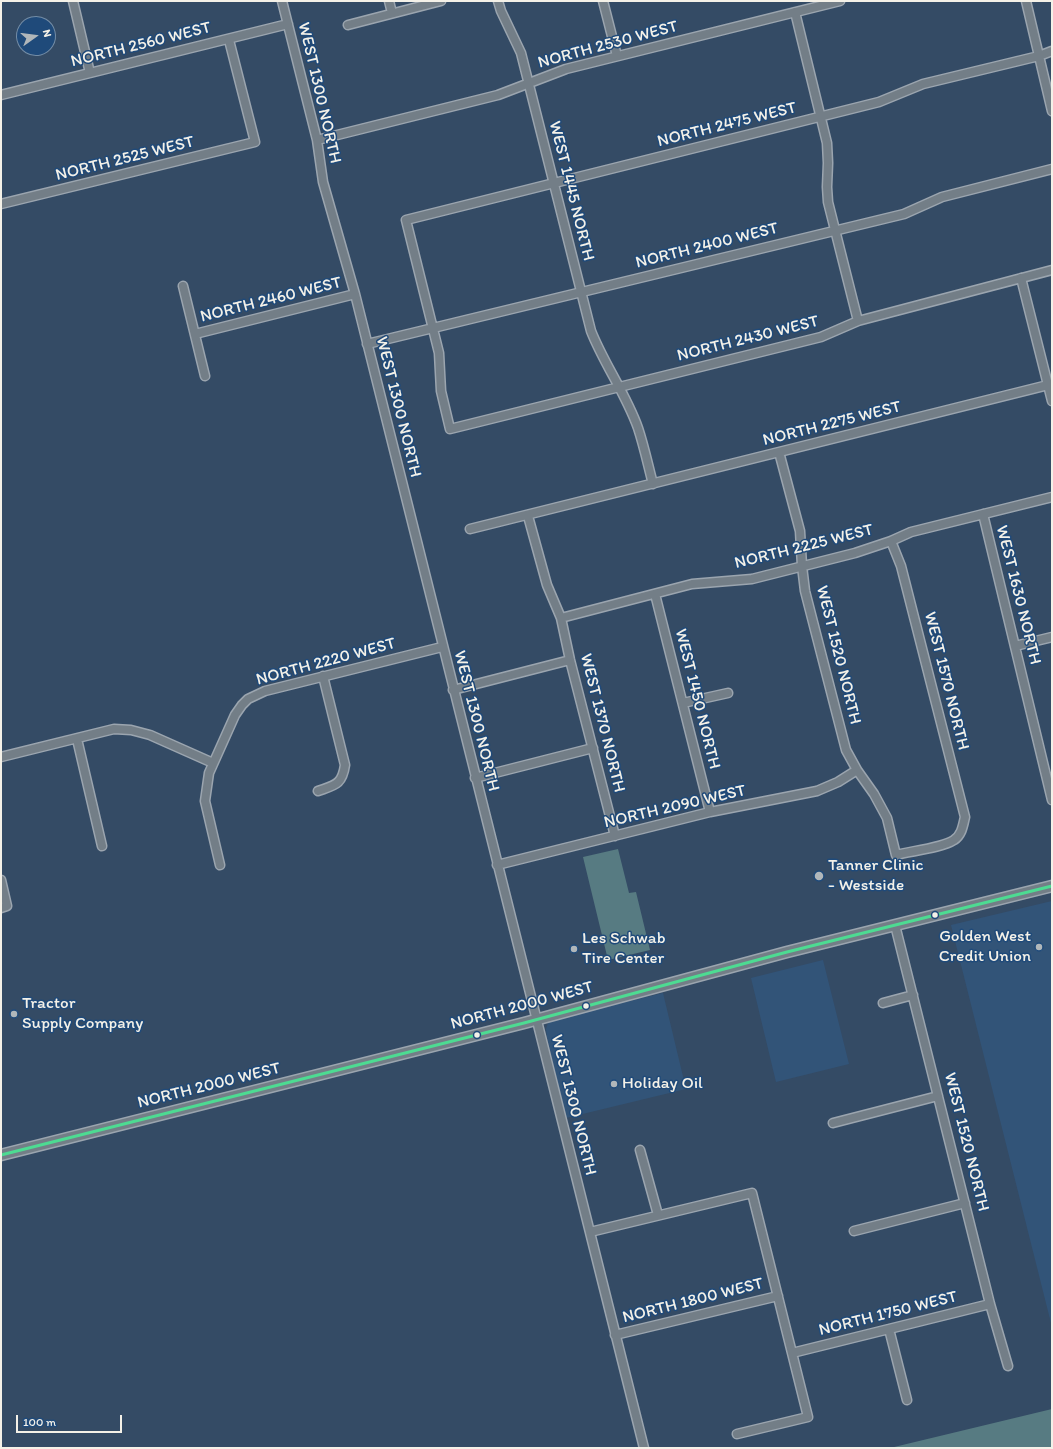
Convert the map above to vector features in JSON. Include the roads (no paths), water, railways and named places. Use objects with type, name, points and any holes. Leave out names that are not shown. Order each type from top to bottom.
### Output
[{"type":"main road","name":"NORTH 2000 WEST","points":[[1,1155],[536,1019],[787,952],[1052,886]]},
{"type":"street","points":[[73,1],[90,73]]},
{"type":"street","name":"WEST 1300 NORTH","points":[[282,1],[317,140],[323,182],[355,294],[442,647],[644,1448]]},
{"type":"street","points":[[388,1],[392,13]]},
{"type":"street","points":[[348,24],[441,1]]},
{"type":"street","name":"WEST 1445 NORTH","points":[[498,1],[501,11],[521,53],[591,331],[638,427],[653,484]]},
{"type":"street","points":[[603,1],[617,56]]},
{"type":"street","name":"NORTH 2530 WEST","points":[[317,140],[498,95],[566,69],[840,1]]},
{"type":"street","points":[[1027,5],[1052,111]]},
{"type":"street","points":[[795,12],[826,143],[828,163],[828,202],[858,321]]},
{"type":"street","name":"NORTH 2560 WEST","points":[[1,96],[288,24]]},
{"type":"street","name":"NORTH 2525 WEST","points":[[1,204],[255,142],[229,40]]},
{"type":"street","name":"NORTH 2475 WEST","points":[[432,329],[406,220],[879,102],[923,84],[1039,56],[1052,51]]},
{"type":"street","name":"NORTH 2400 WEST","points":[[367,344],[904,214],[942,197],[1052,169]]},
{"type":"street","name":"NORTH 2430 WEST","points":[[432,329],[439,353],[441,391],[450,428],[821,337],[858,321],[1052,270]]},
{"type":"street","points":[[1021,278],[1050,384],[1052,401]]},
{"type":"street","points":[[183,286],[205,376]]},
{"type":"street","name":"NORTH 2460 WEST","points":[[195,334],[355,294]]},
{"type":"street","name":"NORTH 2275 WEST","points":[[470,529],[528,516],[1050,384]]},
{"type":"street","name":"WEST 1520 NORTH","points":[[779,452],[800,531],[805,592],[846,750],[857,770],[874,794],[887,818],[896,855]]},
{"type":"street","name":"NORTH 2225 WEST","points":[[561,618],[692,584],[752,579],[855,553],[891,541],[911,532],[1052,497]]},
{"type":"street","name":"WEST 1630 NORTH","points":[[982,514],[1052,800]]},
{"type":"street","name":"WEST 1370 NORTH","points":[[528,516],[547,585],[561,618],[570,660],[615,836]]},
{"type":"street","name":"WEST 1570 NORTH","points":[[891,541],[901,566],[965,817],[962,830],[955,839],[943,844],[896,855]]},
{"type":"street","name":"WEST 1450 NORTH","points":[[655,594],[710,812]]},
{"type":"street","points":[[1015,646],[1052,637]]},
{"type":"street","name":"NORTH 2220 WEST","points":[[220,865],[205,801],[209,773],[235,715],[248,699],[265,691],[442,647]]},
{"type":"street","points":[[453,690],[570,660]]},
{"type":"street","points":[[318,791],[337,784],[343,777],[345,765],[323,676]]},
{"type":"street","points":[[683,703],[728,693]]},
{"type":"street","points":[[1,757],[114,729],[131,730],[150,736],[213,763]]},
{"type":"street","points":[[77,738],[102,846]]},
{"type":"street","points":[[475,778],[593,748]]},
{"type":"street","name":"NORTH 2090 WEST","points":[[497,865],[710,812],[817,791],[838,782],[857,770]]},
{"type":"street","points":[[1,880],[8,906],[1,908]]},
{"type":"street","name":"WEST 1520 NORTH","points":[[895,925],[990,1304],[1008,1366]]},
{"type":"street","points":[[883,1003],[913,995]]},
{"type":"street","points":[[833,1123],[938,1096]]},
{"type":"street","points":[[640,1150],[658,1215]]},
{"type":"street","points":[[590,1232],[752,1193],[808,1417],[737,1434]]},
{"type":"street","points":[[854,1230],[965,1203]]},
{"type":"street","name":"NORTH 1800 WEST","points":[[615,1335],[778,1296]]},
{"type":"street","name":"NORTH 1750 WEST","points":[[792,1353],[990,1304]]},
{"type":"street","points":[[890,1329],[907,1400]]},
{"type":"place","name":"Tanner Clinic - Westside","points":[[819,876]]},
{"type":"place","name":"Golden West Credit Union","points":[[1039,947]]},
{"type":"place","name":"Les Schwab Tire Center","points":[[574,949]]},
{"type":"place","name":"Tractor Supply Company","points":[[14,1014]]},
{"type":"place","name":"Holiday Oil","points":[[614,1084]]}]
